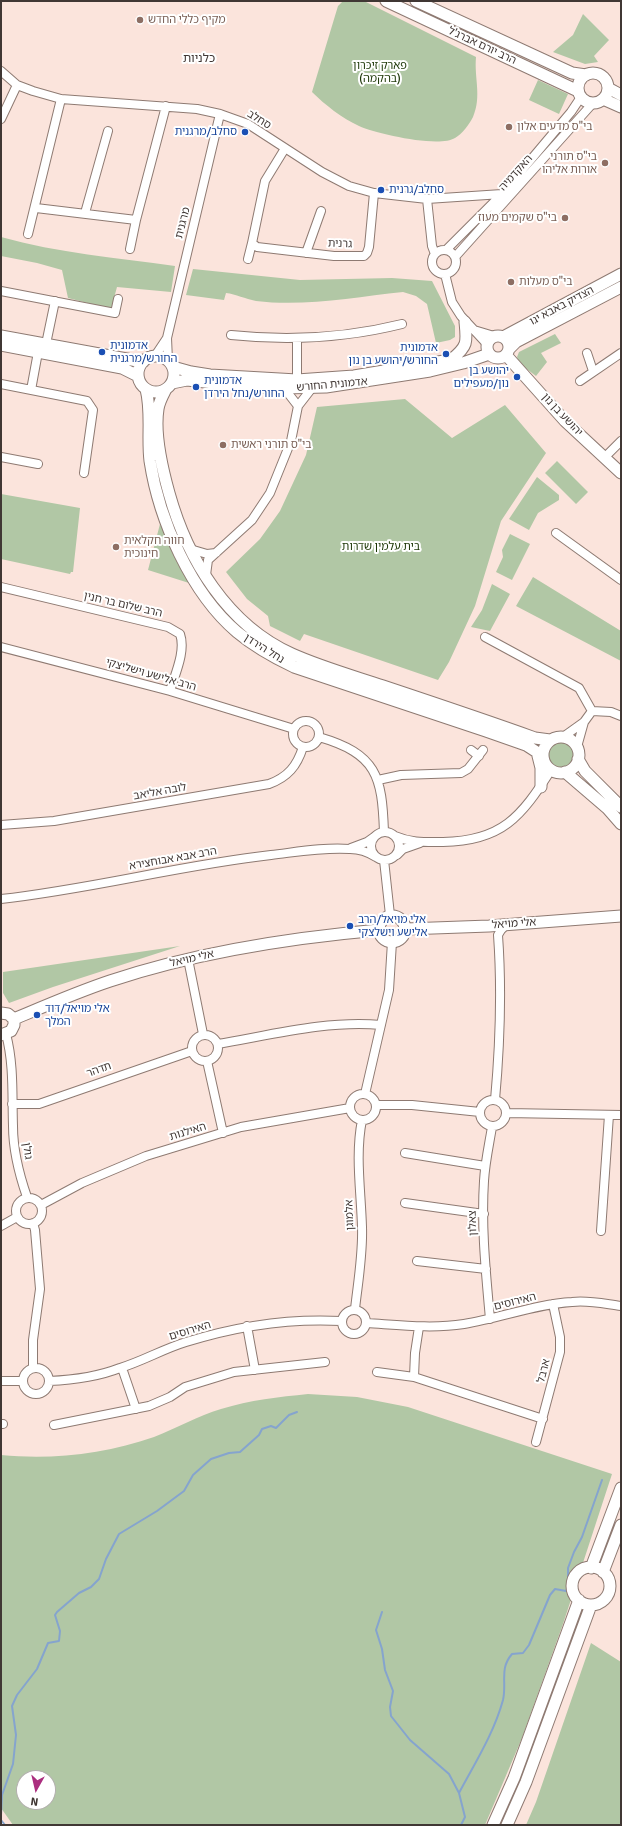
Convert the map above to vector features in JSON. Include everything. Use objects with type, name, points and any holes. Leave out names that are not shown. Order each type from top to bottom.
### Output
[{"type":"main road","name":"הרב יורם אברג'ל","points":[[386,1],[580,94]]},
{"type":"main road","name":"הרב יורם אברג'ל","points":[[416,1],[572,73],[586,75]]},
{"type":"main road","points":[[598,101],[607,95],[608,88],[606,81],[601,75],[593,73],[586,75],[580,81],[580,94],[586,101],[598,101],[621,106]]},
{"type":"main road","points":[[608,88],[621,94]]},
{"type":"main road","name":"הצדיק באבא יגו","points":[[492,344],[621,274]]},
{"type":"main road","name":"הצדיק באבא יגו","points":[[507,352],[516,342],[621,287]]},
{"type":"main road","points":[[452,359],[462,351],[466,344],[468,325]]},
{"type":"main road","points":[[1,336],[143,362]]},
{"type":"main road","name":"יהושע בן נון","points":[[492,344],[508,342],[507,352],[565,421],[621,473]]},
{"type":"main road","points":[[492,344],[496,358],[507,352]]},
{"type":"main road","name":"אדמונית החורש","points":[[170,364],[191,372],[210,375],[297,380],[354,376],[452,359],[492,344]]},
{"type":"main road","name":"אדמונית החורש","points":[[169,386],[187,380],[241,386],[284,388],[312,388],[365,382],[430,371],[476,359],[492,344]]},
{"type":"main road","points":[[1,345],[122,368],[138,376]]},
{"type":"main road","points":[[155,356],[161,357],[170,364],[174,373],[169,386],[156,392],[141,384],[138,376],[139,369],[143,362],[155,356]]},
{"type":"main road","name":"נחל הירדן","points":[[169,386],[158,409],[158,436],[162,465],[176,516],[190,549],[206,575],[222,599],[245,622],[291,654],[528,735],[550,740]]},
{"type":"main road","name":"נחל הירדן","points":[[146,388],[148,399],[150,459],[154,484],[166,522],[197,584],[217,610],[236,631],[261,650],[294,667],[526,745],[539,754]]},
{"type":"main road","points":[[539,754],[550,740],[563,737],[574,742],[577,747],[578,760],[585,771],[621,807]]},
{"type":"main road","points":[[539,754],[551,770],[567,774],[607,808],[621,824]]},
{"type":"main road","points":[[539,754],[541,768],[540,787]]},
{"type":"main road","points":[[540,787],[551,778],[567,774],[574,768],[578,760]]},
{"type":"main road","points":[[390,915],[401,919],[406,929],[400,940],[392,942],[382,938],[379,930],[383,920],[390,915]]},
{"type":"main road","name":"אלי מויאל","points":[[406,929],[489,926],[621,916]]},
{"type":"main road","name":"אלי מויאל","points":[[14,1019],[109,981],[188,959],[282,940],[379,930]]},
{"type":"main road","points":[[1,1013],[8,1014],[14,1019],[12,1029],[4,1035]]},
{"type":"main road","points":[[591,1568],[621,1488]]},
{"type":"main road","points":[[603,1572],[621,1525]]},
{"type":"main road","points":[[591,1568],[599,1569],[603,1572],[610,1583],[609,1594],[605,1599],[597,1604],[591,1605],[579,1600],[575,1595],[573,1581],[581,1570],[591,1568]]},
{"type":"main road","points":[[493,1825],[514,1778],[579,1600]]},
{"type":"main road","points":[[507,1825],[526,1782],[591,1605]]},
{"type":"street","name":"סחלב","points":[[1,71],[18,86],[33,92],[61,98],[197,109],[220,114],[248,124],[284,150],[349,186],[374,193],[427,199],[502,194]]},
{"type":"street","points":[[1,119],[18,86]]},
{"type":"street","name":"האקדמיה","points":[[446,250],[502,194],[571,112],[580,94]]},
{"type":"street","points":[[28,234],[36,208],[61,98]]},
{"type":"street","name":"האקדמיה","points":[[455,257],[598,101]]},
{"type":"street","points":[[130,249],[136,220],[166,106]]},
{"type":"street","name":"מרגנית","points":[[170,364],[167,338],[220,114]]},
{"type":"street","points":[[85,213],[108,131]]},
{"type":"street","points":[[248,259],[265,181],[284,150]]},
{"type":"street","name":"גרנית","points":[[252,243],[256,247],[263,249],[334,256],[364,256],[368,253],[374,193]]},
{"type":"street","points":[[427,199],[431,240],[435,254]]},
{"type":"street","points":[[36,208],[136,220]]},
{"type":"street","points":[[306,253],[321,212]]},
{"type":"street","points":[[441,250],[446,250],[455,257],[454,268],[452,271],[445,274],[437,272],[432,265],[433,257],[441,250]]},
{"type":"street","points":[[445,274],[452,302],[468,325],[492,344]]},
{"type":"street","points":[[1,291],[115,312],[118,299]]},
{"type":"street","points":[[46,344],[55,301]]},
{"type":"street","points":[[231,335],[297,338],[338,336],[380,330],[402,324]]},
{"type":"street","name":"מרגנית","points":[[155,356],[167,338]]},
{"type":"street","points":[[297,338],[297,380]]},
{"type":"street","points":[[32,390],[38,352]]},
{"type":"street","points":[[587,353],[594,372]]},
{"type":"street","points":[[580,381],[621,353]]},
{"type":"street","points":[[1,384],[87,400],[92,405],[93,410],[84,473]]},
{"type":"street","points":[[284,388],[298,406]]},
{"type":"street","points":[[206,575],[208,560],[252,520],[270,493],[291,441],[298,406],[312,388]]},
{"type":"street","points":[[605,457],[621,441]]},
{"type":"street","points":[[1,457],[38,464]]},
{"type":"street","points":[[556,534],[621,580]]},
{"type":"street","points":[[190,549],[207,554],[216,553]]},
{"type":"street","name":"הרב שלום בר חנין","points":[[1,587],[168,627],[180,634],[183,641],[170,691]]},
{"type":"street","points":[[485,637],[579,688],[592,711]]},
{"type":"street","name":"הרב אלישע וישליצקי","points":[[1,647],[170,691],[294,729]]},
{"type":"street","points":[[592,711],[611,712],[621,716]]},
{"type":"street","points":[[563,737],[584,722],[592,711]]},
{"type":"street","points":[[302,722],[311,722],[318,728],[319,736],[312,746],[303,746],[296,742],[294,738],[294,729],[302,722]]},
{"type":"street","points":[[577,747],[584,722]]},
{"type":"street","points":[[319,736],[353,750],[364,759],[378,780],[382,796],[384,832]]},
{"type":"street","name":"לובה אליאב","points":[[1,825],[54,821],[269,784],[279,780],[289,773],[299,759],[303,746]]},
{"type":"street","points":[[378,780],[401,775],[461,773],[468,769],[481,753],[471,750]]},
{"type":"street","points":[[424,842],[403,850],[392,859],[384,860],[376,857],[371,849],[373,840],[376,836],[384,832],[407,841],[424,842],[471,840],[492,834],[516,818],[526,808],[551,770]]},
{"type":"street","name":"הרב אבא אבוחצירא","points":[[350,849],[367,842],[376,836]]},
{"type":"street","points":[[395,836],[399,845],[396,856]]},
{"type":"street","name":"הרב אבא אבוחצירא","points":[[1,899],[252,857],[315,850],[350,849],[368,852],[376,857]]},
{"type":"street","points":[[384,860],[390,915]]},
{"type":"street","points":[[495,1100],[500,1022],[501,974],[498,935],[507,924]]},
{"type":"street","points":[[489,926],[498,935]]},
{"type":"street","points":[[365,1094],[389,990],[392,942]]},
{"type":"street","points":[[188,959],[203,1034]]},
{"type":"street","points":[[218,1044],[330,1025],[355,1023],[381,1025]]},
{"type":"street","points":[[203,1034],[213,1037],[218,1044],[217,1054],[207,1061],[197,1058],[192,1051],[194,1039],[203,1034]]},
{"type":"street","name":"גולן","points":[[4,1035],[10,1051],[13,1127],[16,1158],[27,1197]]},
{"type":"street","name":"תדהר","points":[[12,1104],[39,1104],[192,1051]]},
{"type":"street","points":[[207,1061],[223,1133]]},
{"type":"street","points":[[365,1094],[374,1099],[377,1105],[373,1116],[362,1120],[352,1115],[350,1108],[351,1101],[355,1096],[365,1094]]},
{"type":"street","points":[[495,1100],[504,1105],[507,1113],[504,1122],[501,1125],[492,1127],[484,1123],[480,1112],[486,1102],[495,1100]]},
{"type":"street","points":[[377,1105],[412,1105],[480,1112]]},
{"type":"street","name":"האילנות","points":[[41,1205],[82,1183],[146,1156],[241,1127],[350,1108]]},
{"type":"street","points":[[507,1113],[621,1115]]},
{"type":"street","points":[[601,1231],[609,1115]]},
{"type":"street","name":"אלמוגן","points":[[355,1309],[362,1228],[358,1154],[362,1120]]},
{"type":"street","name":"צאלון","points":[[490,1319],[484,1214],[485,1166],[492,1127]]},
{"type":"street","points":[[405,1153],[485,1166]]},
{"type":"street","points":[[27,1197],[37,1200],[41,1205],[41,1216],[33,1223],[24,1223],[17,1217],[15,1210],[18,1203],[27,1197]]},
{"type":"street","points":[[405,1203],[484,1214]]},
{"type":"street","points":[[1,1226],[17,1217]]},
{"type":"street","points":[[33,1223],[35,1230],[40,1289],[33,1340],[33,1368]]},
{"type":"street","points":[[417,1261],[486,1269]]},
{"type":"street","name":"האירוסים","points":[[367,1323],[419,1327],[463,1324],[553,1304],[573,1302],[601,1303],[621,1306]]},
{"type":"street","name":"ארבל","points":[[536,1442],[560,1352],[560,1337],[553,1304]]},
{"type":"street","points":[[355,1309],[365,1314],[367,1323],[362,1332],[354,1334],[344,1328],[342,1321],[345,1313],[355,1309]]},
{"type":"street","name":"האירוסים","points":[[48,1381],[77,1379],[122,1368],[185,1342],[247,1326],[284,1321],[342,1321]]},
{"type":"street","points":[[247,1326],[255,1370]]},
{"type":"street","points":[[414,1377],[415,1353],[419,1327]]},
{"type":"street","points":[[54,1425],[149,1406],[170,1397],[185,1387],[210,1378],[234,1372],[326,1362]]},
{"type":"street","points":[[33,1368],[44,1371],[48,1381],[45,1389],[37,1393],[29,1391],[23,1381],[25,1374],[33,1368]]},
{"type":"street","points":[[122,1368],[136,1409]]},
{"type":"street","points":[[377,1372],[414,1377],[543,1419]]},
{"type":"street","points":[[1,1381],[23,1381]]},
{"type":"green space","name":"פארק זיכרון (בהקמה)","points":[[343,1],[364,1],[476,57],[476,109],[473,117],[460,134],[447,141],[422,141],[379,133],[359,126],[346,119],[312,92],[338,6]]},
{"type":"green space","points":[[583,14],[609,40],[594,56],[598,62],[585,64],[553,52],[573,35]]},
{"type":"green space","points":[[538,80],[568,94],[559,114],[529,100]]},
{"type":"green space","points":[[1,237],[22,243],[66,251],[175,266],[171,292],[117,287],[111,309],[68,298],[62,270],[37,263],[1,256]]},
{"type":"green space","points":[[193,269],[300,280],[392,278],[432,281],[455,326],[455,337],[450,340],[436,343],[427,304],[416,296],[403,292],[330,301],[292,303],[256,301],[226,293],[224,300],[186,295]]},
{"type":"green space","points":[[555,334],[561,343],[541,353],[547,362],[536,376],[520,364],[517,357],[519,352]]},
{"type":"green space","name":"בית עלמין שדרות","points":[[405,399],[452,438],[505,405],[546,453],[501,521],[475,606],[449,662],[438,680],[304,634],[300,641],[270,626],[268,616],[247,599],[226,572],[260,539],[280,511],[306,455],[317,407]]},
{"type":"green space","points":[[557,461],[588,492],[576,504],[545,473]]},
{"type":"green space","points":[[537,477],[559,495],[559,500],[538,513],[529,530],[509,519]]},
{"type":"green space","points":[[1,494],[80,508],[73,572],[70,574],[1,559]]},
{"type":"green space","points":[[160,524],[189,583],[148,570]]},
{"type":"green space","points":[[510,534],[530,544],[512,580],[496,572],[503,557],[502,550]]},
{"type":"green space","points":[[533,577],[621,631],[621,661],[516,606]]},
{"type":"green space","points":[[492,584],[510,594],[490,631],[471,627],[482,610]]},
{"type":"green space","points":[[560,741],[570,745],[574,755],[570,765],[560,769],[550,765],[546,755],[550,745]]},
{"type":"green space","points":[[180,946],[53,987],[9,1003],[3,993],[3,972]]},
{"type":"green space","points":[[308,1394],[357,1397],[408,1407],[612,1474],[563,1624],[522,1738],[485,1825],[13,1825],[1,1808],[1,1455],[40,1457],[59,1456],[117,1448],[154,1437],[221,1409],[254,1401]]},
{"type":"green space","points":[[591,1643],[621,1662],[621,1825],[526,1825],[536,1802]]},
{"type":"waterway","points":[[1,1815],[2,1795],[13,1764],[16,1735],[12,1706],[17,1695],[37,1669],[48,1643],[59,1641],[60,1631],[55,1615],[57,1612],[79,1593],[91,1587],[99,1579],[106,1559],[119,1534],[157,1511],[184,1491],[193,1475],[211,1459],[229,1453],[240,1452],[259,1435],[262,1429],[271,1426],[276,1428],[289,1415],[297,1412]]},
{"type":"waterway","points":[[459,1793],[484,1748],[495,1724],[503,1700],[504,1670],[508,1660],[512,1654],[523,1653],[529,1645],[550,1595],[555,1589],[566,1591],[568,1586],[568,1568],[582,1537],[602,1480]]},
{"type":"waterway","points":[[382,1612],[376,1630],[382,1649],[385,1670],[393,1691],[390,1707],[391,1716],[410,1740],[449,1774],[459,1793],[465,1817],[461,1825]]},
{"type":"waterway","points":[[1,1820],[5,1825]]},
{"type":"place","name":"מקיף כללי החדש","points":[[140,20]]},
{"type":"place","name":"בי\"ס מדעים אלון","points":[[509,127]]},
{"type":"place","name":"סחלב/מרגנית","points":[[245,132]]},
{"type":"place","name":"בי\"ס תורני אורות אליהו","points":[[605,163]]},
{"type":"place","name":"סחלב/גרנית","points":[[381,190]]},
{"type":"place","name":"בי\"ס שקמים מעוז","points":[[565,218]]},
{"type":"place","name":"בי\"ס מעלות","points":[[511,282]]},
{"type":"place","name":"אדמונית החורש/מרגנית","points":[[102,352]]},
{"type":"place","name":"אדמונית החורש/יהושע בן נון","points":[[446,354]]},
{"type":"place","name":"יהושע בן נון/מעפילים","points":[[517,377]]},
{"type":"place","name":"אדמונית החורש/נחל הירדן","points":[[196,387]]},
{"type":"place","name":"בי\"ס תורני ראשית","points":[[223,445]]},
{"type":"place","name":"חווה חקלאית חינוכית","points":[[116,547]]},
{"type":"place","name":"אלי מויאל/הרב אלישע וישלצקי","points":[[350,926]]},
{"type":"place","name":"אלי מויאל/דוד המלך","points":[[37,1015]]},
{"type":"district","name":"כלניות","points":[[199,59]]}]
